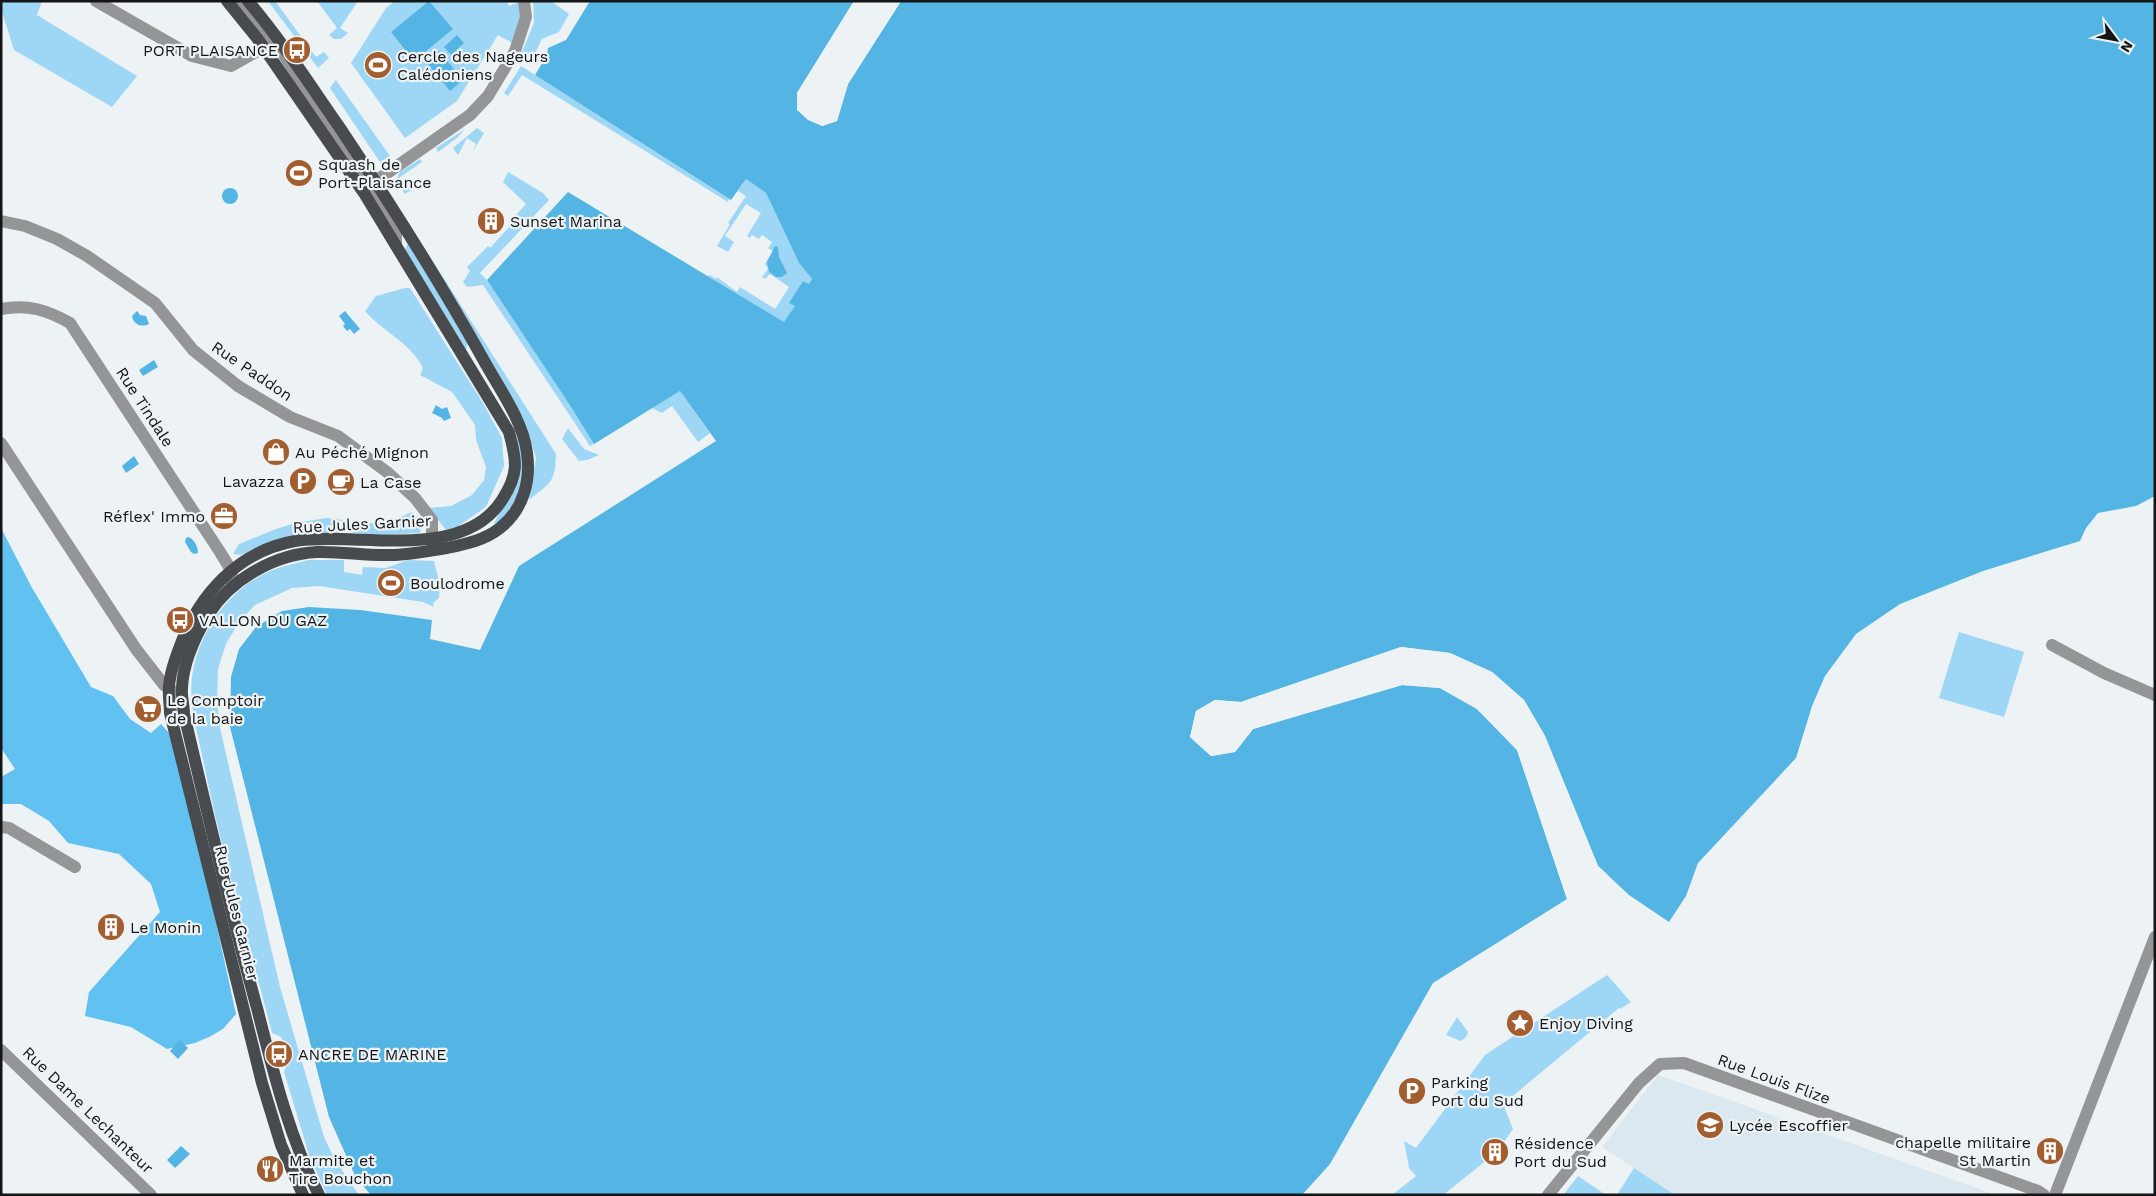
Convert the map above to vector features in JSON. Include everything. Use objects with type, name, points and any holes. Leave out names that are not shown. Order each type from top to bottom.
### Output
[{"type":"main road","points":[[227,1],[316,122],[364,193],[509,432],[516,458],[514,471],[508,492],[486,526],[462,537],[432,544]]},
{"type":"main road","name":"Rue Jules Garnier","points":[[248,1],[278,37],[375,180],[472,339],[517,421],[527,451],[527,481],[524,495],[514,512],[500,528],[475,542],[432,544],[396,541],[294,541],[260,552],[240,562],[206,595],[187,628],[174,662],[169,687],[170,713],[262,1083],[280,1145],[303,1195]]},
{"type":"main road","name":"Rue Jules Garnier","points":[[319,1195],[301,1156],[270,1059],[227,898],[189,733],[182,688],[195,636],[213,608],[240,582],[269,562],[316,552],[385,555],[432,544]]},
{"type":"main road","points":[[280,1145],[287,1145],[291,1149],[297,1166],[309,1174]]},
{"type":"street","points":[[96,1],[192,56],[230,66],[263,48],[268,40],[267,33],[241,1]]},
{"type":"street","points":[[316,122],[328,130],[362,180],[375,180],[429,145],[470,115],[488,96],[515,51],[526,17],[524,1]]},
{"type":"street","points":[[263,48],[281,50],[321,114],[337,124]]},
{"type":"street","points":[[375,180],[371,191],[396,234],[396,244]]},
{"type":"street","name":"Rue Paddon","points":[[1,221],[25,226],[57,239],[87,256],[154,303],[193,350],[238,386],[290,417],[338,436],[387,472],[415,498],[432,520],[432,544]]},
{"type":"street","name":"Rue Tindale","points":[[1,309],[19,306],[38,308],[70,323],[231,570]]},
{"type":"street","points":[[1,443],[136,649],[164,685],[176,693],[181,726],[189,733]]},
{"type":"street","points":[[231,570],[235,573],[254,562],[269,562]]},
{"type":"street","points":[[213,608],[212,598],[232,576],[231,570]]},
{"type":"street","points":[[2052,645],[2104,674],[2155,695]]},
{"type":"street","points":[[169,687],[176,684],[180,661],[190,651]]},
{"type":"street","points":[[1,827],[10,828],[75,867]]},
{"type":"street","points":[[2055,1195],[2155,937]]},
{"type":"street","name":"Rue Dame Lechanteur","points":[[1,1050],[151,1195]]},
{"type":"street","name":"Rue Louis Flize","points":[[1548,1195],[1639,1083],[1660,1064],[1684,1063],[2029,1187],[2044,1195]]},
{"type":"shaded area","points":[[1,1],[42,1],[37,15],[137,76],[112,107],[14,50],[1,9]]},
{"type":"shaded area","points":[[268,1],[275,1],[316,57],[324,52],[329,58],[318,68]]},
{"type":"shaded area","points":[[317,1],[358,1],[340,28],[348,33],[341,39],[334,39],[329,35],[337,28]]},
{"type":"shaded area","points":[[395,1],[507,1],[509,6],[519,2],[522,15],[512,43],[498,35],[457,101],[405,138],[351,63],[386,8]]},
{"type":"shaded area","points":[[429,1],[453,29],[414,61],[391,32]]},
{"type":"shaded area","points":[[533,1],[551,1],[569,14],[559,32],[542,39],[535,53],[520,60],[534,23]]},
{"type":"shaded area","points":[[590,1],[854,1],[797,93],[797,110],[822,126],[837,121],[848,84],[901,1],[2155,1],[2155,496],[2136,506],[2098,513],[2086,528],[2080,541],[1983,571],[1900,604],[1856,634],[1825,676],[1812,706],[1796,758],[1698,863],[1686,896],[1669,922],[1629,895],[1598,866],[1545,736],[1524,700],[1492,672],[1450,653],[1401,647],[1241,702],[1215,700],[1196,711],[1190,737],[1211,756],[1235,752],[1253,729],[1402,685],[1440,688],[1477,709],[1517,750],[1567,899],[1433,983],[1330,1164],[1302,1195],[371,1195],[356,1178],[329,1117],[230,727],[231,677],[239,649],[256,627],[282,611],[309,607],[360,610],[432,620],[430,639],[480,650],[519,566],[716,441],[680,391],[594,444],[487,280],[568,192],[784,322],[795,306],[789,303],[803,281],[809,284],[812,279],[799,263],[766,193],[746,179],[731,200],[535,75],[547,55],[548,48],[566,40]]},
{"type":"shaded area","points":[[457,35],[464,43],[451,55],[444,47]]},
{"type":"shaded area","points":[[439,51],[463,80],[450,91],[426,62]]},
{"type":"shaded area","points":[[521,66],[729,199],[728,202],[522,75],[508,96],[504,93]]},
{"type":"shaded area","points":[[336,80],[390,156],[380,162],[330,88]]},
{"type":"shaded area","points":[[477,128],[484,133],[473,151],[476,144],[467,138],[458,155],[453,148]]},
{"type":"shaded area","points":[[465,129],[457,138],[438,152],[436,148]]},
{"type":"shaded area","points":[[420,159],[422,162],[396,180],[400,172]]},
{"type":"shaded area","points":[[508,172],[543,193],[549,200],[480,273],[487,280],[569,404],[594,444],[590,446],[483,285],[467,287],[463,282],[470,271],[467,267],[488,246],[490,248],[511,225],[509,223],[526,204],[503,182]]},
{"type":"shaded area","points":[[409,179],[415,187],[405,194],[399,186]]},
{"type":"shaded area","points":[[746,179],[766,193],[799,263],[812,279],[809,285],[803,281],[790,303],[795,306],[785,323],[708,276],[710,275],[716,279],[717,277],[737,292],[740,287],[775,309],[789,287],[770,274],[765,279],[762,277],[768,269],[765,264],[773,251],[768,248],[772,242],[762,235],[759,239],[752,235],[750,238],[747,236],[761,213],[746,204],[725,236],[734,242],[728,252],[717,246],[730,224],[728,223],[746,196],[738,191]]},
{"type":"shaded area","points":[[230,188],[238,196],[230,204],[222,196]]},
{"type":"shaded area","points":[[388,191],[556,454],[553,477],[547,485],[529,500],[536,458],[526,427]]},
{"type":"shaded area","points":[[408,243],[468,342],[466,350],[405,250]]},
{"type":"shaded area","points":[[775,246],[778,247],[779,257],[787,273],[782,277],[776,277],[769,272],[767,262]]},
{"type":"shaded area","points":[[410,288],[483,403],[502,438],[504,466],[486,507],[457,527],[446,530],[429,508],[451,506],[472,495],[484,480],[486,467],[476,440],[475,425],[452,392],[420,375],[423,368],[418,359],[404,344],[365,311],[376,296]]},
{"type":"shaded area","points":[[137,311],[140,315],[146,316],[149,324],[143,326],[136,323],[132,316]]},
{"type":"shaded area","points":[[345,311],[360,329],[354,334],[350,329],[347,331],[343,326],[345,324],[339,316]]},
{"type":"shaded area","points":[[154,360],[158,367],[143,376],[139,370]]},
{"type":"shaded area","points":[[680,391],[710,433],[698,442],[672,406],[662,413],[652,408]]},
{"type":"shaded area","points":[[436,405],[442,409],[447,407],[451,418],[444,421],[432,413]]},
{"type":"shaded area","points":[[568,428],[584,449],[599,455],[579,461],[562,439]]},
{"type":"shaded area","points":[[517,437],[523,462],[521,484],[512,505],[497,525],[494,524],[496,519],[514,491],[518,478]]},
{"type":"shaded area","points":[[134,456],[139,464],[126,473],[122,466]]},
{"type":"shaded area","points":[[412,512],[421,521],[420,533],[379,535],[353,533],[352,520],[377,524],[385,519],[394,520]]},
{"type":"shaded area","points":[[326,518],[344,520],[343,533],[315,532],[290,536],[266,543],[241,555],[233,554],[239,544],[276,529],[296,523]]},
{"type":"shaded area","points":[[1,528],[31,586],[91,687],[113,696],[130,719],[151,733],[161,724],[169,733],[202,859],[236,1014],[223,1029],[195,1043],[167,1049],[131,1027],[85,1016],[89,992],[160,912],[151,884],[119,854],[68,843],[49,821],[21,804],[1,804],[1,777],[15,769],[1,748]]},
{"type":"shaded area","points":[[189,537],[193,540],[198,553],[194,554],[191,552],[185,542],[186,538]]},
{"type":"shaded area","points":[[309,560],[344,560],[344,572],[362,575],[363,567],[386,568],[408,560],[434,561],[440,586],[439,598],[433,603],[434,607],[423,602],[319,586],[292,588],[255,605],[239,622],[226,644],[218,669],[217,701],[220,728],[280,987],[324,1137],[335,1160],[359,1195],[327,1195],[309,1155],[284,1072],[288,1062],[281,1037],[272,1033],[227,865],[196,729],[191,695],[193,671],[202,642],[217,615],[227,603],[237,592],[262,575]]},
{"type":"shaded area","points":[[1959,632],[2024,652],[2004,717],[1939,698]]},
{"type":"shaded area","points":[[1607,975],[1631,1002],[1619,1008],[1503,1104],[1513,1129],[1497,1152],[1443,1195],[1392,1195],[1416,1176],[1409,1168],[1404,1141],[1416,1148],[1485,1055]]},
{"type":"shaded area","points":[[1457,1017],[1468,1032],[1461,1041],[1446,1035]]},
{"type":"shaded area","points":[[180,1040],[188,1048],[178,1059],[170,1051]]},
{"type":"shaded area","name":"Lycée Escoffier","points":[[1658,1075],[1996,1195],[1675,1195],[1602,1147]]},
{"type":"shaded area","points":[[181,1146],[190,1154],[175,1168],[167,1160]]},
{"type":"shaded area","points":[[1634,1168],[1675,1195],[1617,1195]]},
{"type":"shaded area","points":[[1578,1176],[1606,1195],[1563,1195]]},
{"type":"pier","points":[[854,1],[857,1],[800,94],[800,109],[810,118],[822,123],[835,119],[846,82],[898,1],[901,1],[848,84],[837,121],[822,126],[808,120],[797,110],[797,93]]},
{"type":"pier","points":[[1401,647],[1450,653],[1492,672],[1524,700],[1545,736],[1598,866],[1608,875],[1605,876],[1596,867],[1543,737],[1522,702],[1491,674],[1450,655],[1401,650],[1242,705],[1215,702],[1199,712],[1193,736],[1212,753],[1234,749],[1253,727],[1402,683],[1441,686],[1479,707],[1519,749],[1569,898],[1567,899],[1517,750],[1477,709],[1440,688],[1402,685],[1253,729],[1235,752],[1211,756],[1190,737],[1196,711],[1215,700],[1241,702]]},
{"type":"place","name":"PORT PLAISANCE","points":[[297,50]]},
{"type":"place","name":"Cercle des Nageurs Calédoniens","points":[[378,65]]},
{"type":"place","name":"Squash de Port-Plaisance","points":[[299,173]]},
{"type":"place","name":"Sunset Marina","points":[[491,221]]},
{"type":"place","name":"Au Péché Mignon","points":[[276,452]]},
{"type":"place","name":"Lavazza","points":[[303,481]]},
{"type":"place","name":"La Case","points":[[341,482]]},
{"type":"place","name":"Réflex' Immo","points":[[224,516]]},
{"type":"place","name":"Boulodrome","points":[[391,583]]},
{"type":"place","name":"VALLON DU GAZ","points":[[180,620]]},
{"type":"place","name":"Le Comptoir de la baie","points":[[148,709]]},
{"type":"place","name":"Le Monin","points":[[111,927]]},
{"type":"place","name":"Enjoy Diving","points":[[1520,1023]]},
{"type":"place","name":"ANCRE DE MARINE","points":[[279,1054]]},
{"type":"place","name":"Parking Port du Sud","points":[[1412,1091]]},
{"type":"place","name":"Lycée Escoffier","points":[[1710,1125]]},
{"type":"place","name":"chapelle militaire St Martin","points":[[2050,1151]]},
{"type":"place","name":"Résidence Port du Sud","points":[[1495,1152]]},
{"type":"place","name":"Marmite et Tire Bouchon","points":[[270,1169]]}]
